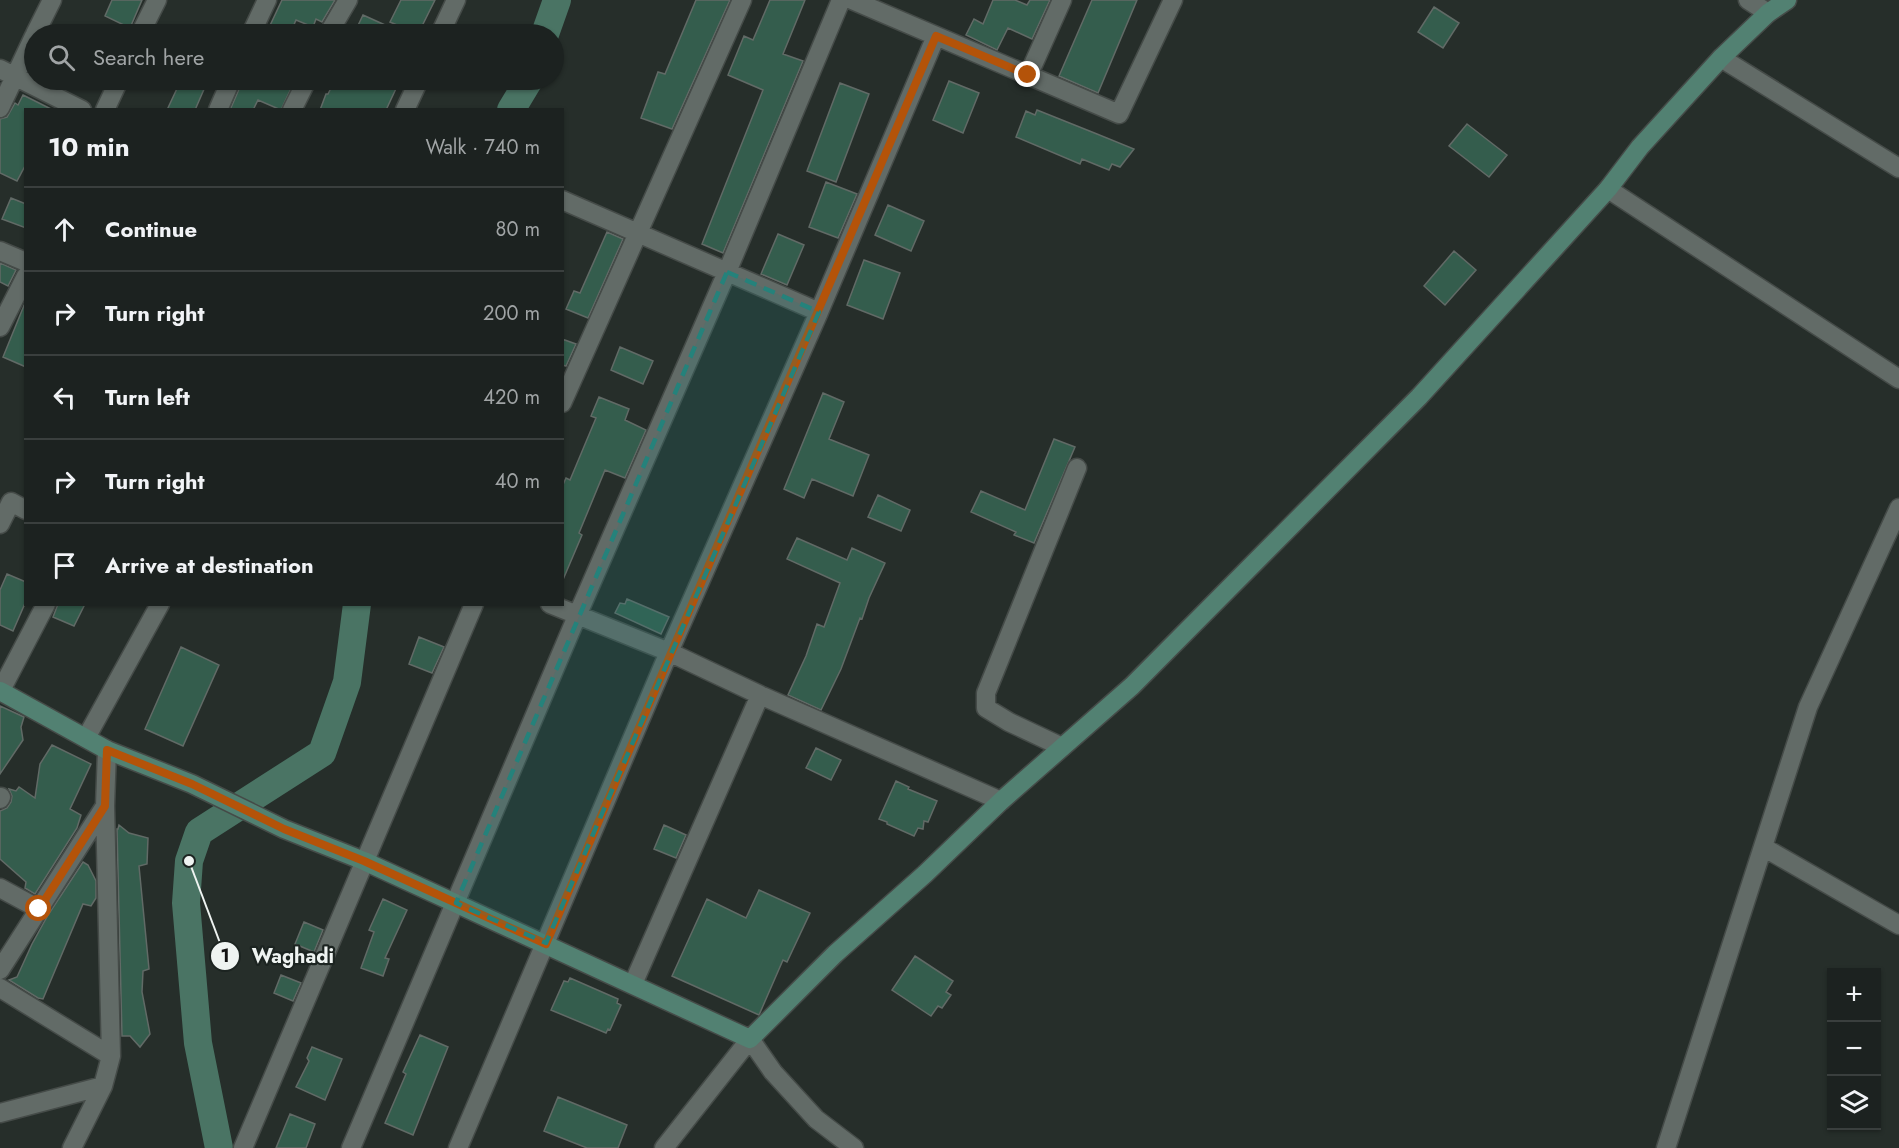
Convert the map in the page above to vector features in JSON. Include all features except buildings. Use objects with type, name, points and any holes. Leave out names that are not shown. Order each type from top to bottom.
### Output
[{"type":"street","points":[[40,24],[52,0]]},
{"type":"street","points":[[146,24],[157,0]]},
{"type":"street","points":[[256,24],[267,0]]},
{"type":"street","points":[[334,24],[348,0]]},
{"type":"street","points":[[445,24],[456,0]]},
{"type":"street","points":[[564,399],[742,0]]},
{"type":"street","points":[[351,1148],[577,616],[727,272],[841,0]]},
{"type":"street","points":[[852,0],[1119,114],[1173,0]]},
{"type":"street","points":[[1028,75],[1062,0]]},
{"type":"street","points":[[1748,0],[1768,13]]},
{"type":"street","points":[[664,1148],[750,1039],[835,954],[1001,801],[1132,686],[1419,397],[1608,189],[1640,147],[1720,58],[1768,13],[1787,0]]},
{"type":"street","points":[[458,1148],[669,652],[819,312],[936,36]]},
{"type":"street","points":[[0,108],[7,73],[24,50]]},
{"type":"street","points":[[1720,58],[1899,168]]},
{"type":"street","points":[[7,73],[24,81]]},
{"type":"street","points":[[41,90],[78,108]]},
{"type":"street","points":[[106,108],[114,90]]},
{"type":"street","points":[[219,108],[227,90]]},
{"type":"street","points":[[293,108],[302,90]]},
{"type":"street","points":[[406,108],[414,90]]},
{"type":"street","points":[[1608,189],[1899,379]]},
{"type":"street","points":[[564,201],[819,312]]},
{"type":"street","points":[[0,251],[24,261]]},
{"type":"street","points":[[0,327],[24,280]]},
{"type":"street","points":[[1062,747],[1008,722],[986,708],[986,693],[1077,468]]},
{"type":"street","points":[[0,524],[11,502],[24,509]]},
{"type":"street","points":[[1666,1148],[1808,707],[1893,540],[1899,508]]},
{"type":"street","points":[[45,606],[0,692],[107,750],[192,784],[284,829],[364,861],[750,1039],[772,1072],[816,1119],[854,1148]]},
{"type":"street","points":[[86,738],[159,606]]},
{"type":"street","points":[[243,1148],[473,606]]},
{"type":"street","points":[[554,606],[669,652],[760,695],[1001,801]]},
{"type":"street","points":[[633,984],[760,695]]},
{"type":"street","points":[[72,1148],[103,1086],[111,1056],[105,806],[107,750]]},
{"type":"street","points":[[0,970],[105,806]]},
{"type":"street","points":[[1763,848],[1899,925]]},
{"type":"street","points":[[0,888],[39,909]]},
{"type":"street","points":[[0,988],[111,1056]]},
{"type":"street","points":[[0,1113],[103,1086]]},
{"type":"highlighted area","points":[[727,272],[819,312],[546,943],[456,903]]},
{"type":"waterway","points":[[549,24],[557,0]]},
{"type":"waterway","points":[[512,108],[523,90]]},
{"type":"waterway","points":[[219,1148],[198,1043],[186,903],[189,861],[199,832],[322,753],[347,682],[357,606]]},
{"type":"place","name":"Waghadi","points":[[189,861]]},
{"type":"route","points":[[39,909],[105,806],[107,750],[192,784],[284,829],[364,861],[546,944],[669,652],[819,312],[936,36],[1028,75]]}]
